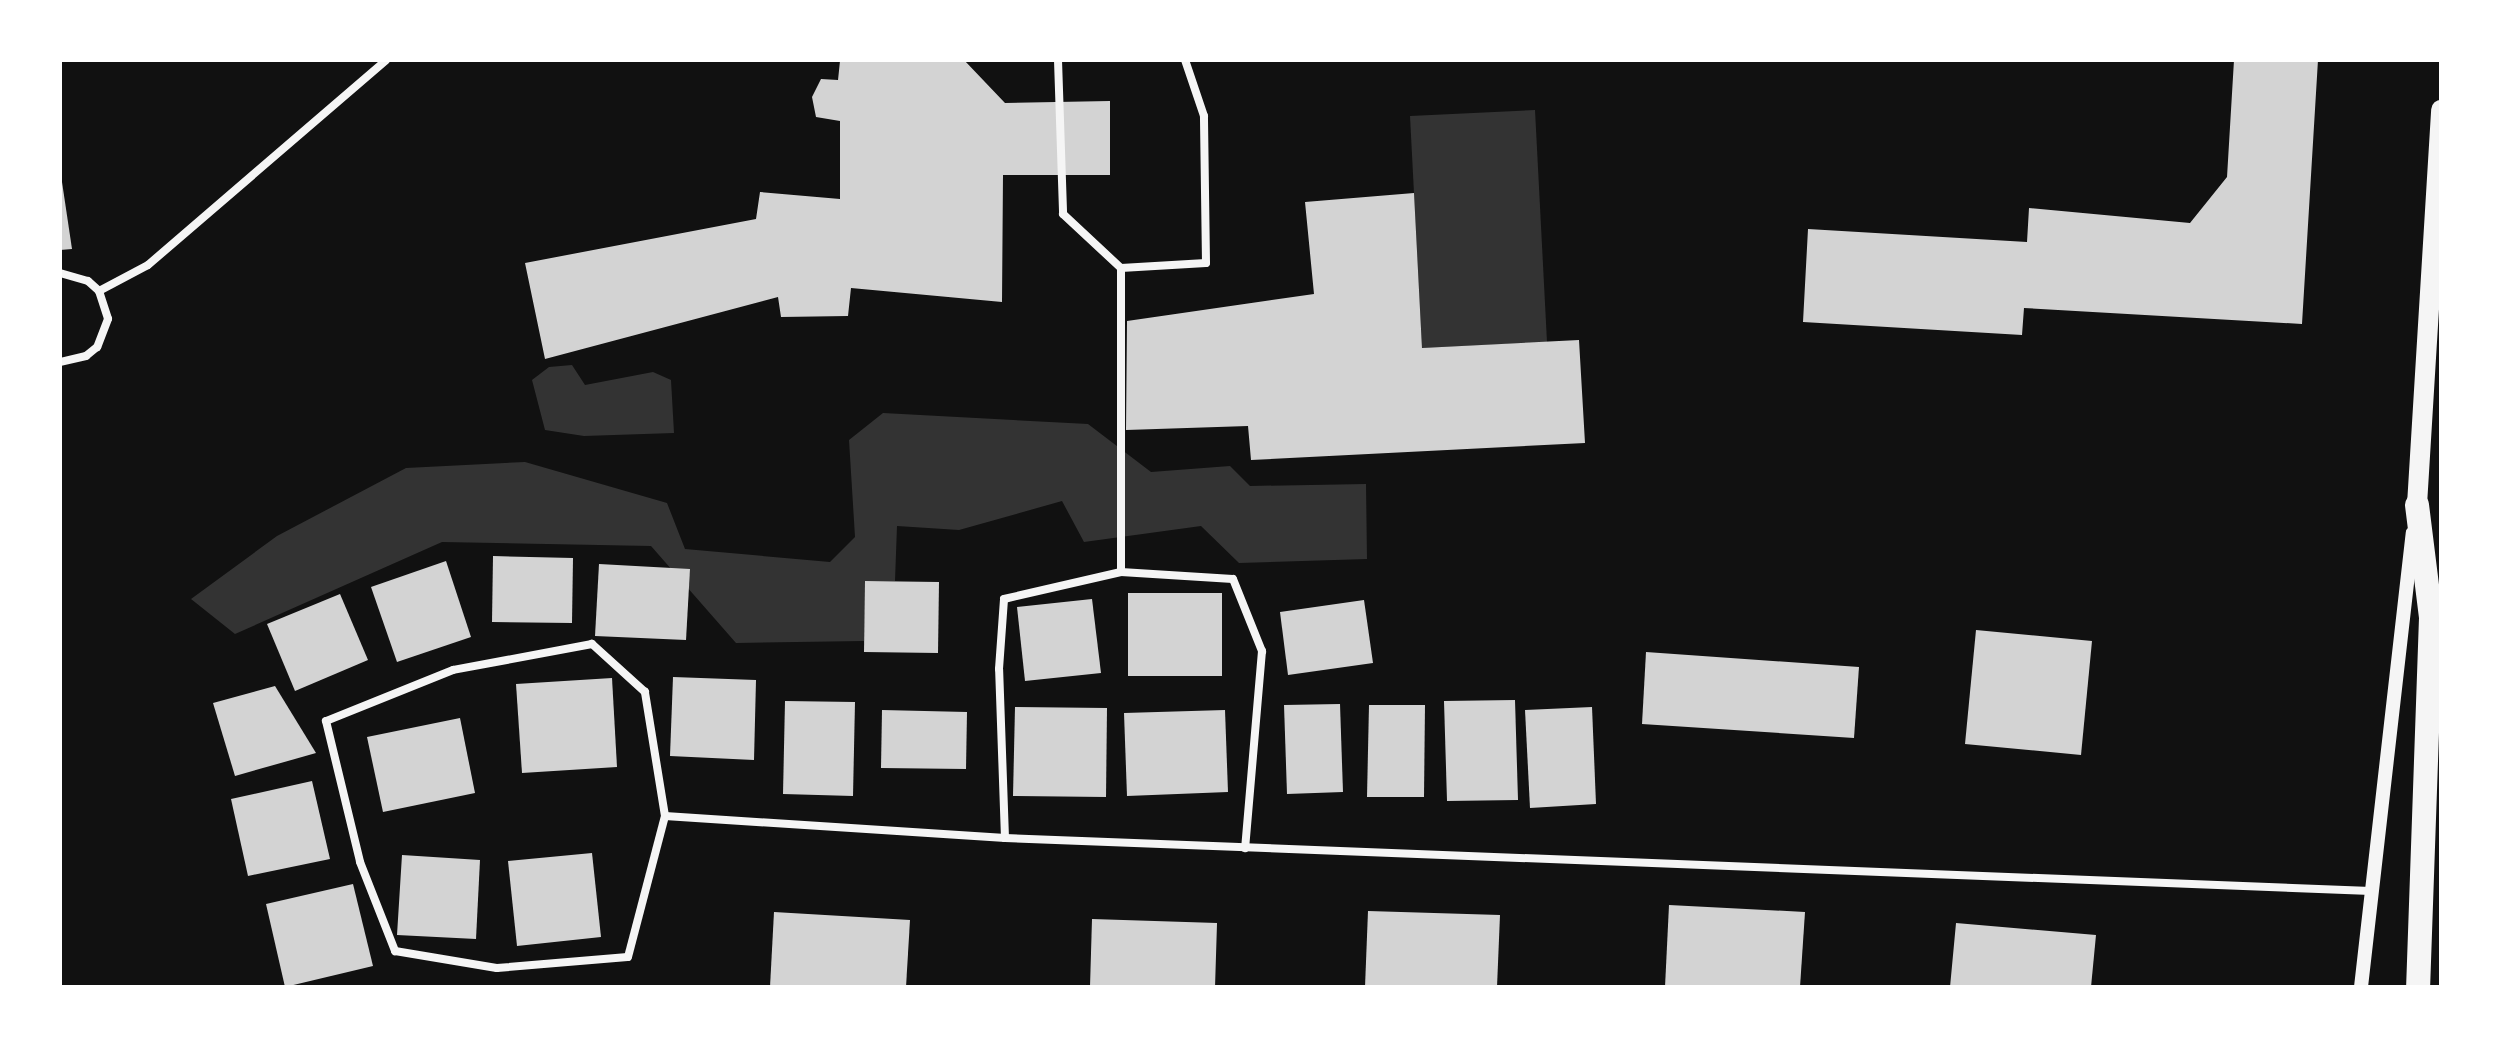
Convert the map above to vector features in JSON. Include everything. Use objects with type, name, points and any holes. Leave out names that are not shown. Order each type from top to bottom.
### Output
[{"type":"highway","points":[[2417,505],[2431,618],[2418,987]]},
{"type":"main road","points":[[2417,505],[2441,110]]},
{"type":"street","points":[[99,291],[148,265],[386,60]]},
{"type":"street","points":[[1058,60],[1063,214],[1121,268],[1206,263],[1204,116],[1185,60]]},
{"type":"street","points":[[1121,268],[1121,572]]},
{"type":"street","points":[[60,273],[74,274],[99,291],[108,319],[104,334],[86,356],[60,362]]},
{"type":"street","points":[[2361,987],[2417,505]]},
{"type":"street","points":[[1005,838],[999,669],[1004,599],[1121,572],[1233,579],[1262,651],[1245,848]]},
{"type":"street","points":[[592,644],[645,692],[665,816],[628,957],[497,968],[395,951],[360,862],[326,721],[453,670],[592,644]]},
{"type":"street","points":[[665,816],[1005,838],[2371,891]]},
{"type":"shaded area","points":[[1535,110],[1547,342],[1422,348],[1410,116]]},
{"type":"shaded area","points":[[572,365],[585,385],[653,372],[671,380],[674,433],[584,436],[545,430],[532,380],[549,367]]},
{"type":"shaded area","points":[[883,413],[1088,424],[1151,472],[1230,466],[1250,486],[1366,484],[1367,559],[1239,563],[1201,526],[1084,542],[1062,501],[959,530],[897,526],[895,581],[866,581],[864,641],[736,643],[651,546],[442,542],[235,634],[191,599],[277,536],[406,468],[525,462],[667,503],[685,549],[830,562],[855,537],[849,440]]},
{"type":"building","points":[[964,60],[1005,103],[1110,101],[1110,175],[1003,175],[1002,302],[851,288],[848,316],[781,317],[778,297],[545,359],[525,263],[756,219],[760,192],[840,199],[840,121],[816,117],[812,97],[821,79],[838,80],[840,61]]},
{"type":"building","points":[[2234,60],[2318,60],[2302,324],[2024,308],[2022,335],[1803,322],[1808,229],[2027,242],[2029,208],[2190,223],[2227,177]]},
{"type":"building","points":[[62,182],[72,249],[60,250]]},
{"type":"building","points":[[1414,193],[1422,348],[1579,340],[1585,443],[1251,460],[1248,426],[1126,430],[1127,321],[1314,294],[1305,202]]},
{"type":"building","points":[[493,556],[573,558],[572,623],[492,622]]},
{"type":"building","points":[[446,561],[471,637],[397,662],[371,587]]},
{"type":"building","points":[[599,564],[690,569],[686,640],[595,636]]},
{"type":"building","points":[[865,581],[939,582],[938,653],[864,652]]},
{"type":"building","points":[[1128,593],[1222,593],[1222,676],[1128,676]]},
{"type":"building","points":[[340,594],[368,660],[295,691],[267,624]]},
{"type":"building","points":[[1092,599],[1101,673],[1025,681],[1017,607]]},
{"type":"building","points":[[1364,600],[1373,663],[1288,675],[1280,612]]},
{"type":"building","points":[[1976,630],[2092,641],[2081,755],[1965,744]]},
{"type":"building","points":[[1646,652],[1859,667],[1854,738],[1642,724]]},
{"type":"building","points":[[673,677],[756,680],[754,760],[670,756]]},
{"type":"building","points":[[612,678],[617,767],[522,773],[516,684]]},
{"type":"building","points":[[275,686],[316,753],[235,776],[213,703]]},
{"type":"building","points":[[1515,700],[1518,800],[1447,801],[1444,701]]},
{"type":"building","points":[[785,701],[855,702],[853,796],[783,794]]},
{"type":"building","points":[[1340,704],[1343,792],[1287,794],[1284,705]]},
{"type":"building","points":[[1369,705],[1425,705],[1424,797],[1367,797]]},
{"type":"building","points":[[1015,707],[1107,708],[1106,797],[1013,796]]},
{"type":"building","points":[[1592,707],[1596,804],[1530,808],[1525,710]]},
{"type":"building","points":[[882,710],[967,712],[966,769],[881,768]]},
{"type":"building","points":[[1225,710],[1228,792],[1127,796],[1124,713]]},
{"type":"building","points":[[460,718],[475,793],[383,812],[367,737]]},
{"type":"building","points":[[312,781],[330,859],[248,876],[231,799]]},
{"type":"building","points":[[592,853],[601,937],[517,946],[508,861]]},
{"type":"building","points":[[402,855],[480,860],[476,939],[397,935]]},
{"type":"building","points":[[353,884],[373,966],[285,987],[266,904]]},
{"type":"building","points":[[1669,905],[1805,912],[1800,987],[1665,987]]},
{"type":"building","points":[[1368,911],[1500,915],[1497,987],[1365,987]]},
{"type":"building","points":[[774,912],[910,920],[906,987],[770,987]]},
{"type":"building","points":[[1092,919],[1217,923],[1215,987],[1090,987]]},
{"type":"building","points":[[1956,923],[2096,935],[2091,987],[1950,987]]}]
